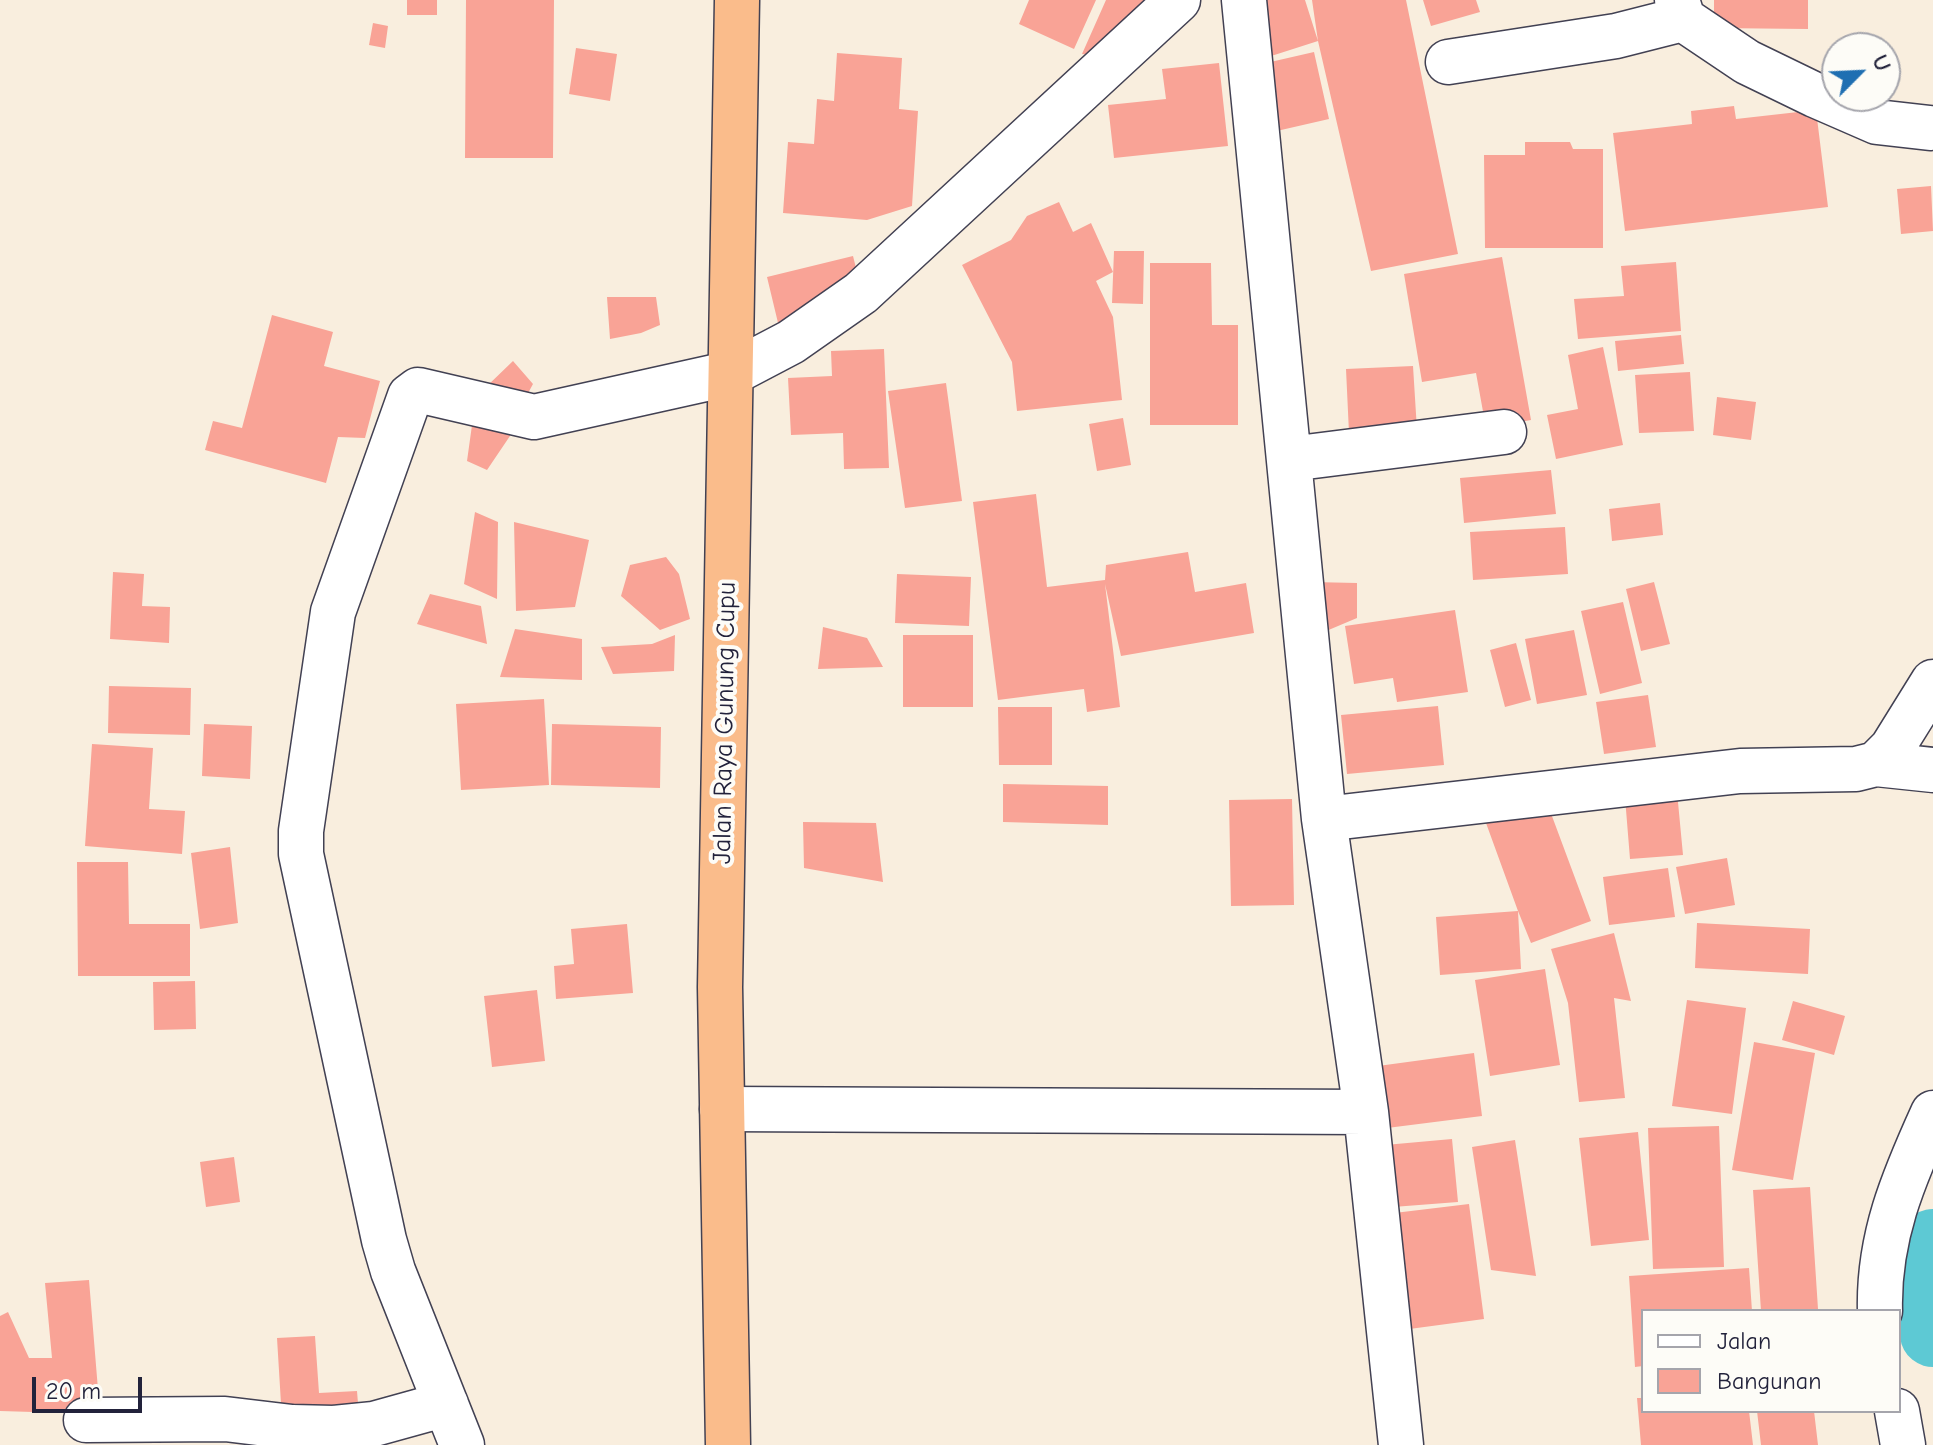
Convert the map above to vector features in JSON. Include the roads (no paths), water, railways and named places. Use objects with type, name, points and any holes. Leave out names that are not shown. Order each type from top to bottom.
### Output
[{"type":"highway","name":"Jalan Raya Gunung Cupu","points":[[728,1445],[720,987],[737,0]]},
{"type":"street","points":[[462,1445],[393,1271],[384,1240],[301,854],[301,831],[333,612],[407,400],[418,390],[534,417],[732,373],[791,342],[861,293],[1178,0]]},
{"type":"street","points":[[1244,0],[1324,819],[1366,1112],[1401,1445]]},
{"type":"street","points":[[1448,62],[1616,36],[1680,9],[1747,62],[1815,95],[1877,122],[1930,128]]},
{"type":"street","points":[[1290,459],[1504,432]]},
{"type":"street","points":[[1876,764],[1892,748],[1933,682]]},
{"type":"street","points":[[1324,819],[1740,771],[1856,769],[1876,764],[1933,770]]},
{"type":"street","points":[[722,1109],[1366,1112]]},
{"type":"street","points":[[1880,1309],[1879,1276],[1891,1218],[1908,1168],[1933,1113]]},
{"type":"street","points":[[86,1420],[225,1419],[292,1427],[334,1428],[374,1424],[446,1404]]},
{"type":"street","points":[[1897,1413],[1903,1445]]},
{"type":"waterway","points":[[1933,1242],[1927,1276],[1933,1334]]}]
